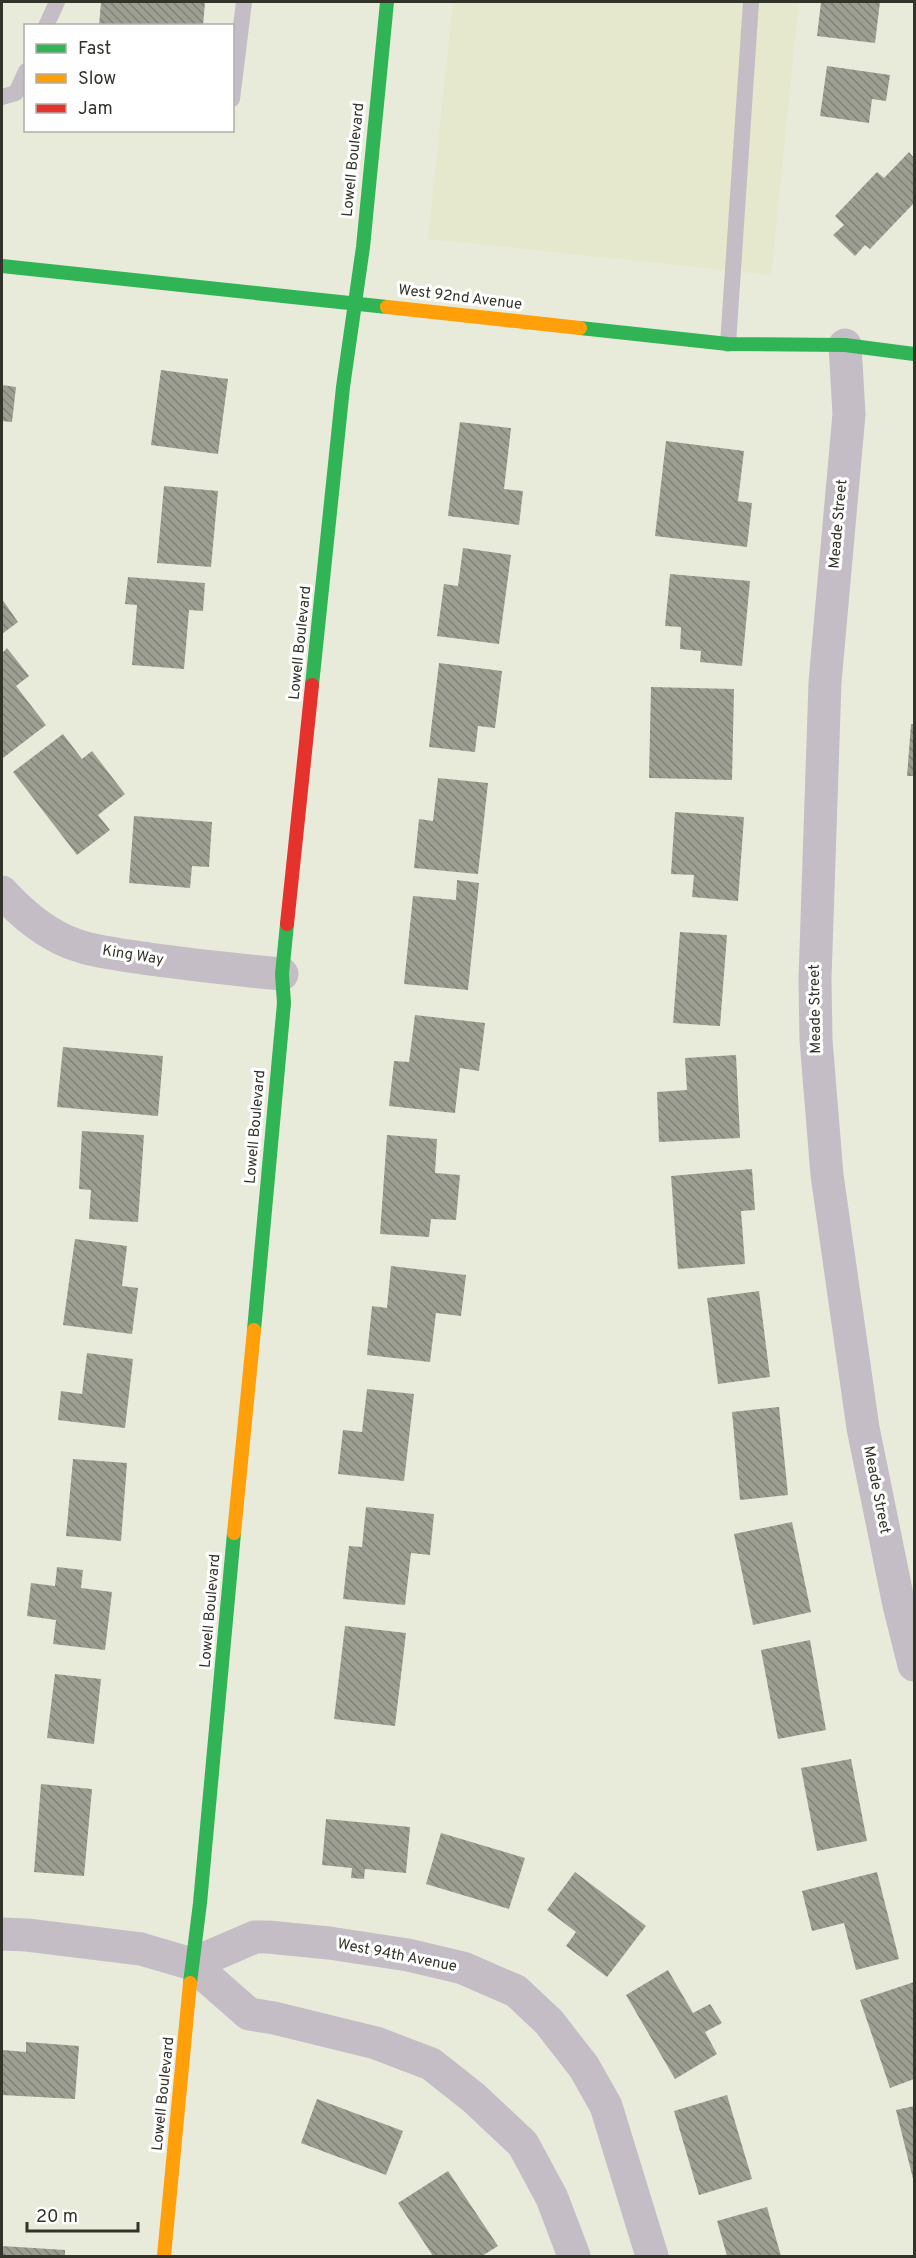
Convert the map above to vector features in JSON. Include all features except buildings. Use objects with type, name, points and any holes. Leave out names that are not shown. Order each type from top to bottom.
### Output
[{"type":"street","name":"Lowell Boulevard","points":[[164,2256],[201,1891],[282,1027],[284,1003],[282,974],[343,387],[363,247],[387,2]]},
{"type":"street","name":"West 92nd Avenue","points":[[2,267],[728,344],[845,345],[915,354]]},
{"type":"street","name":"Meade Street","points":[[845,345],[849,414],[825,682],[814,979],[816,1040],[827,1175],[863,1428],[899,1605],[915,1665]]},
{"type":"street","name":"King Way","points":[[2,892],[21,913],[45,930],[75,945],[112,954],[282,974]]},
{"type":"street","points":[[2,1934],[141,1949],[192,1964],[249,2014],[376,2043],[431,2064],[474,2098],[523,2144],[552,2199],[574,2256]]},
{"type":"street","name":"West 94th Avenue","points":[[192,1964],[255,1937],[268,1937],[329,1943],[408,1955],[463,1968],[516,1991],[549,2022],[584,2067],[606,2106],[652,2256]]},
{"type":"lane","points":[[47,24],[57,2]]},
{"type":"lane","points":[[234,83],[244,2]]},
{"type":"lane","points":[[728,344],[751,2]]},
{"type":"lane","points":[[14,96],[24,75]]},
{"type":"shaded area","points":[[453,2],[799,2],[771,275],[428,239]]},
{"type":"traffic: fast","points":[[312,685],[343,387],[363,247],[387,2]]},
{"type":"traffic: fast","points":[[2,266],[387,307]]},
{"type":"traffic: fast","points":[[580,328],[728,344],[845,345],[914,354]]},
{"type":"traffic: fast","points":[[254,1330],[284,1003],[282,974],[287,924]]},
{"type":"traffic: fast","points":[[190,1983],[200,1903],[234,1533]]},
{"type":"traffic: slow","points":[[387,307],[580,328]]},
{"type":"traffic: slow","points":[[234,1533],[254,1330]]},
{"type":"traffic: slow","points":[[164,2256],[190,1983]]},
{"type":"traffic: jam","points":[[287,924],[312,685]]}]
